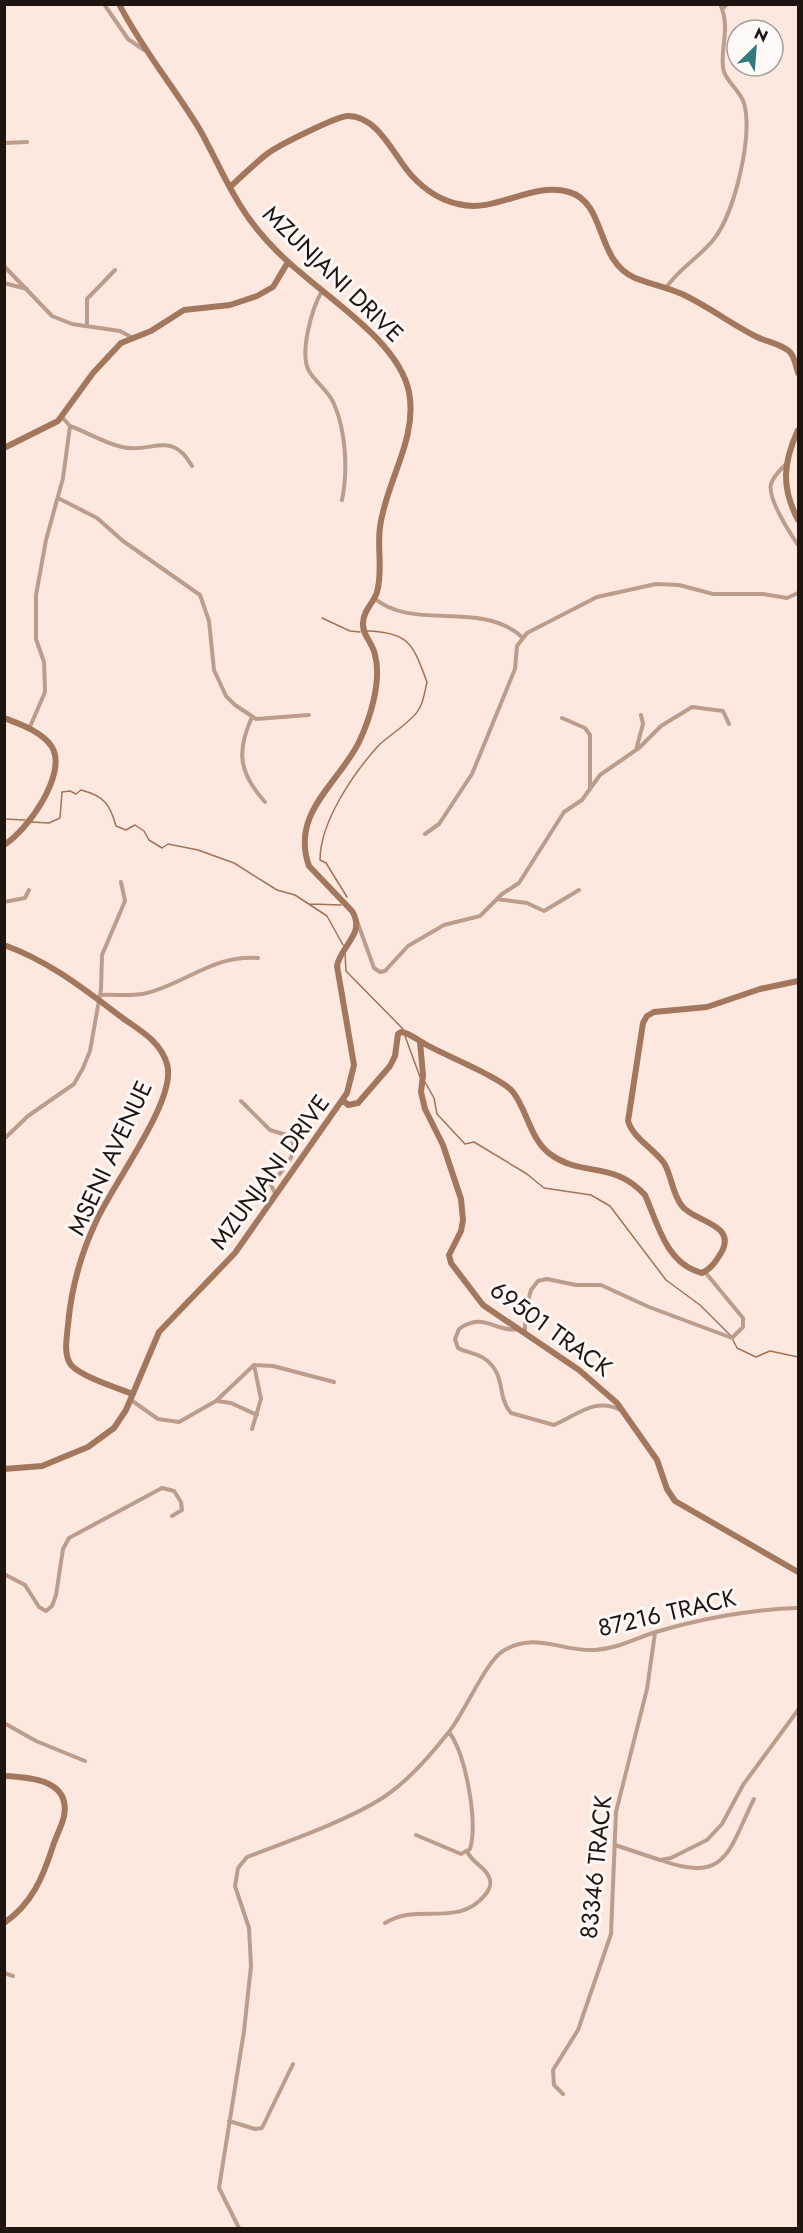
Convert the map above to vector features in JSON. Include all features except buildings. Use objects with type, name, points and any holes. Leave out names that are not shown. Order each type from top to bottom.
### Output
[{"type":"street","points":[[104,4],[128,39],[144,50]]},
{"type":"street","name":"MZUNJANI DRIVE","points":[[4,1469],[42,1466],[88,1447],[114,1428],[132,1397],[150,1348],[159,1332],[222,1268],[344,1101],[354,1065],[337,966],[342,952],[355,935],[357,921],[345,903],[312,871],[306,857],[307,829],[315,803],[349,761],[365,728],[377,670],[375,652],[364,632],[363,620],[378,585],[380,524],[409,428],[409,392],[403,372],[390,354],[288,262],[252,222],[230,187],[200,130],[144,50],[119,4]]},
{"type":"street","points":[[666,288],[708,246],[721,229],[734,196],[744,150],[743,101],[726,76],[723,64],[726,36],[721,7],[727,4]]},
{"type":"street","points":[[230,187],[270,152],[337,118],[357,117],[371,125],[382,136],[399,161],[422,186],[458,204],[474,206],[499,203],[548,191],[573,193],[590,208],[614,264],[635,278],[666,288],[723,315],[759,338],[785,349],[795,360],[798,373]]},
{"type":"street","points":[[4,144],[27,142]]},
{"type":"street","points":[[4,448],[53,426],[110,352],[121,343],[151,331],[184,310],[230,305],[257,296],[273,286],[288,262]]},
{"type":"street","points":[[4,266],[27,289],[39,306],[52,316],[72,324],[87,324],[120,330],[133,338]]},
{"type":"street","points":[[87,324],[88,297],[115,270]]},
{"type":"street","points":[[4,283],[27,289]]},
{"type":"street","points":[[322,291],[313,309],[305,358],[309,372],[329,395],[339,416],[345,478],[342,500]]},
{"type":"street","points":[[62,416],[70,426],[126,448],[160,444],[175,447],[192,466]]},
{"type":"street","points":[[29,729],[45,692],[46,672],[36,639],[35,606],[46,540],[58,498],[69,443],[70,426]]},
{"type":"street","points":[[798,430],[785,465],[788,494],[798,520]]},
{"type":"street","points":[[785,465],[772,481],[771,491],[798,545]]},
{"type":"street","points":[[58,498],[97,518],[123,541],[200,595],[209,621],[218,679],[226,696],[252,717],[309,715]]},
{"type":"street","points":[[424,834],[439,824],[469,779],[515,669],[517,646],[522,637],[590,600],[656,584],[679,585],[713,594],[763,594],[787,598],[798,593]]},
{"type":"street","points":[[374,598],[382,604],[404,612],[475,617],[512,628],[522,637]]},
{"type":"street","points":[[357,921],[374,968],[382,972],[408,946],[444,925],[480,916],[496,899],[524,879],[564,812],[582,800],[600,775],[636,750],[661,726],[692,707],[719,708],[723,711],[729,724]]},
{"type":"street","points":[[636,750],[642,724],[640,715]]},
{"type":"street","points":[[252,717],[243,741],[243,763],[251,783],[266,802]]},
{"type":"street","points":[[4,718],[29,729],[52,747],[55,758],[53,776],[25,828],[4,845]]},
{"type":"street","points":[[562,718],[585,728],[590,735],[590,789]]},
{"type":"street","points":[[4,1139],[28,1116],[74,1084],[90,1051],[99,997],[102,955],[124,901],[121,882]]},
{"type":"street","points":[[4,902],[25,897],[29,890]]},
{"type":"street","points":[[496,899],[527,903],[544,911],[579,890]]},
{"type":"street","name":"MSENI AVENUE","points":[[4,945],[49,964],[99,997],[149,1037],[160,1049],[168,1065],[158,1110],[94,1226],[72,1294],[69,1314],[67,1352],[71,1364],[82,1372],[132,1397]]},
{"type":"street","points":[[99,997],[147,993],[219,962],[246,957],[258,958]]},
{"type":"street","points":[[344,1101],[348,1105],[358,1103],[390,1066],[395,1056],[396,1039],[400,1032],[410,1035],[508,1087],[522,1105],[536,1139],[548,1153],[574,1167],[617,1174],[639,1189],[672,1252],[693,1269],[705,1271],[711,1268],[724,1247],[722,1233],[715,1225],[683,1209],[665,1165],[633,1132],[628,1121],[643,1023],[646,1016],[654,1012],[696,1010],[760,989],[798,981]]},
{"type":"street","name":"69501 TRACK","points":[[420,1042],[423,1065],[421,1092],[425,1109],[443,1145],[461,1199],[461,1232],[448,1258],[483,1305],[506,1322],[522,1329],[579,1370],[624,1411],[657,1460],[667,1489],[675,1501],[796,1569]]},
{"type":"street","points":[[241,1101],[270,1130],[290,1136],[295,1143],[294,1153],[271,1185],[276,1195]]},
{"type":"street","points":[[624,1411],[603,1404],[585,1408],[554,1425],[510,1412],[497,1371],[483,1357],[458,1348],[455,1337],[459,1329],[473,1322],[489,1322],[512,1330],[522,1329],[531,1290],[538,1281],[547,1279],[576,1285],[601,1285],[642,1305],[732,1338],[740,1334],[744,1323],[740,1314],[705,1271]]},
{"type":"street","points":[[132,1397],[158,1419],[179,1422],[216,1401],[254,1365],[273,1366],[334,1382]]},
{"type":"street","points":[[252,1429],[261,1392],[254,1365]]},
{"type":"street","points":[[216,1401],[231,1403],[257,1416]]},
{"type":"street","points":[[4,1574],[25,1586],[39,1607],[46,1611],[53,1602],[63,1550],[71,1536],[97,1525],[162,1488],[174,1491],[181,1502],[182,1510],[172,1516]]},
{"type":"street","name":"87216 TRACK","points":[[229,2121],[251,1966],[249,1928],[235,1886],[239,1865],[247,1857],[379,1800],[401,1783],[449,1732],[473,1698],[489,1665],[497,1656],[516,1644],[544,1641],[573,1650],[609,1649],[623,1646],[656,1632],[754,1611],[798,1608]]},
{"type":"street","name":"83346 TRACK","points":[[562,2094],[554,2085],[553,2070],[578,2030],[608,1945],[613,1923],[612,1876],[618,1803],[647,1689],[656,1632]]},
{"type":"street","points":[[660,1860],[679,1855],[714,1834],[743,1785],[798,1710]]},
{"type":"street","points":[[6,1725],[85,1761]]},
{"type":"street","points":[[449,1732],[458,1750],[471,1805],[472,1842],[468,1853]]},
{"type":"street","points":[[4,1776],[36,1777],[47,1782],[60,1794],[64,1810],[37,1888],[20,1911],[4,1923]]},
{"type":"street","points":[[615,1845],[681,1868],[691,1869],[716,1864],[730,1852],[754,1799]]},
{"type":"street","points":[[385,1923],[408,1915],[449,1914],[478,1902],[488,1891],[490,1882],[486,1872],[468,1853],[456,1853],[416,1835]]},
{"type":"street","points":[[4,1973],[13,1976]]},
{"type":"street","points":[[239,2229],[219,2188],[229,2121],[250,2128],[262,2128],[293,2064]]},
{"type":"waterway","points":[[322,618],[350,631],[360,632]]},
{"type":"waterway","points":[[347,897],[326,863],[320,860],[321,845],[326,830],[340,799],[368,757],[416,714],[422,703],[427,682],[418,659],[408,643],[393,634],[367,631]]},
{"type":"waterway","points":[[31,822],[49,823],[60,818],[62,792],[70,791],[76,794],[81,790],[89,792],[105,802],[116,826],[126,830],[135,825],[144,831],[149,840],[162,848],[168,844],[198,850],[234,863],[277,890],[295,895],[327,916],[343,945]]},
{"type":"waterway","points":[[4,819],[25,820]]},
{"type":"waterway","points":[[309,904],[341,905]]},
{"type":"waterway","points":[[345,952],[346,971],[403,1029]]},
{"type":"waterway","points":[[405,1036],[420,1077]]},
{"type":"waterway","points":[[425,1082],[434,1098],[437,1114],[465,1144],[474,1142],[527,1174],[544,1188],[591,1195],[610,1206],[666,1280],[700,1305],[731,1336]]},
{"type":"waterway","points":[[733,1340],[737,1348],[756,1357],[770,1351],[798,1357]]}]
